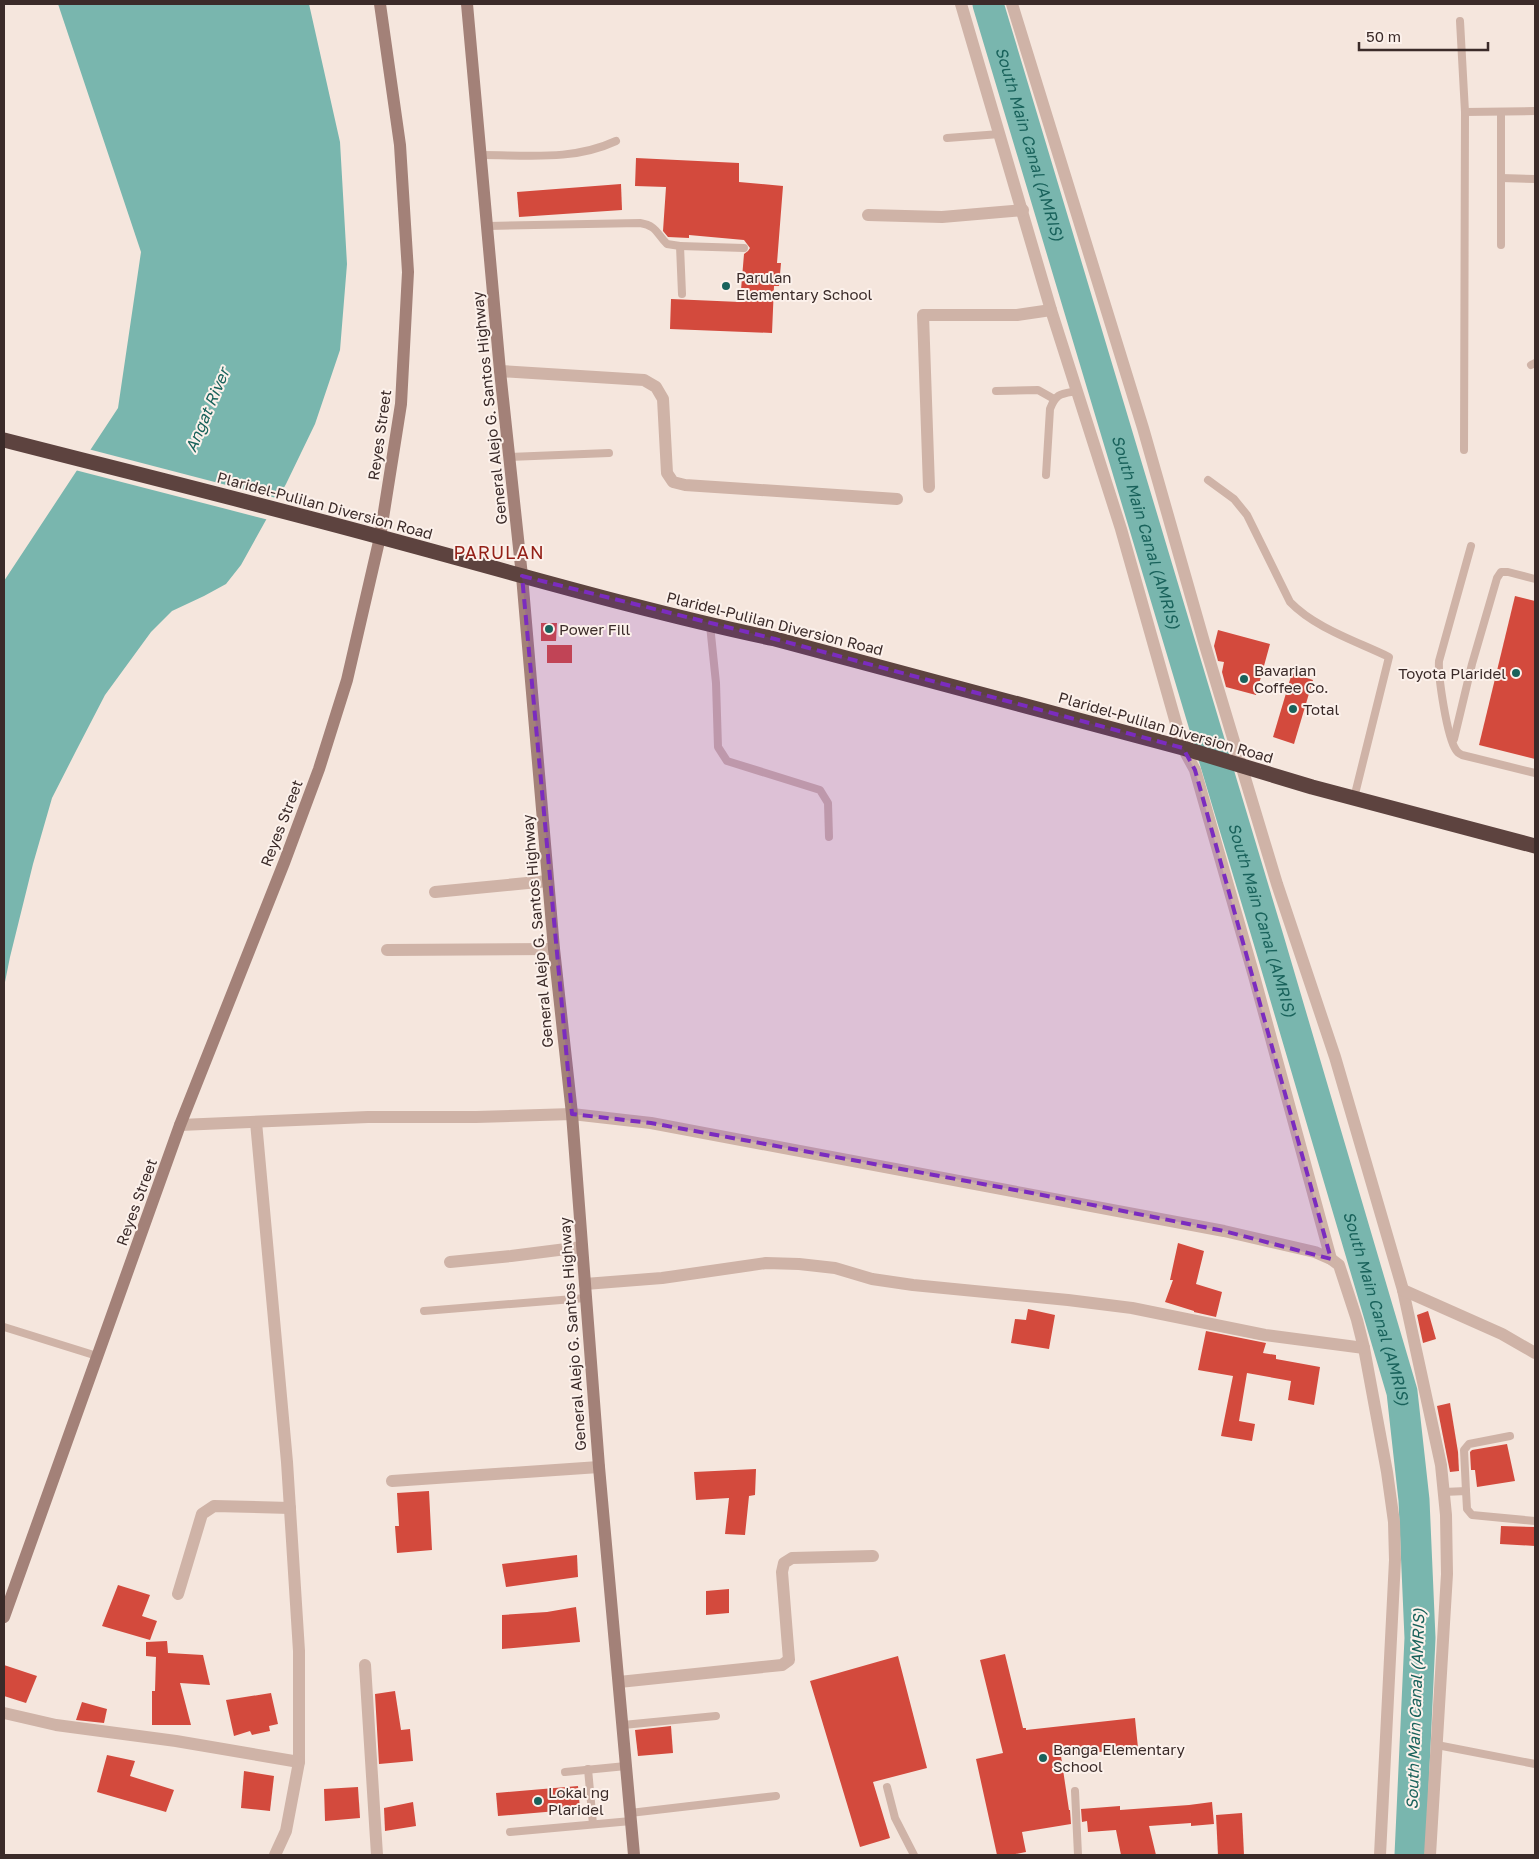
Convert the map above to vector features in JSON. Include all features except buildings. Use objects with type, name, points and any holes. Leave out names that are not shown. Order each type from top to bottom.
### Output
[{"type":"highway","name":"Plaridel-Pulilan Diversion Road","points":[[4,440],[710,625],[775,639],[1187,749],[1312,787],[1535,846]]},
{"type":"main road","name":"Reyes Street","points":[[4,1617],[180,1125],[319,769],[346,680],[380,537],[401,404],[408,272],[400,145],[380,4]]},
{"type":"main road","name":"General Alejo G. Santos Highway","points":[[467,4],[500,371],[522,576],[554,949],[572,1114],[599,1467],[634,1855]]},
{"type":"street","points":[[962,4],[1051,310],[1195,770],[1254,976],[1331,1259]]},
{"type":"street","points":[[1012,4],[1146,437],[1237,763],[1335,1057],[1403,1290],[1441,1465],[1446,1515],[1447,1574],[1430,1855]]},
{"type":"street","points":[[868,215],[934,217],[1023,210]]},
{"type":"street","points":[[929,487],[923,316],[1017,314],[1051,310]]},
{"type":"street","points":[[500,371],[644,380],[656,387],[662,399],[667,473],[673,482],[685,485],[897,499]]},
{"type":"street","points":[[436,892],[548,881]]},
{"type":"street","points":[[387,950],[554,949]]},
{"type":"street","points":[[180,1125],[368,1117],[476,1117],[572,1114],[668,1126],[1032,1193],[1224,1231],[1315,1252],[1331,1259],[1339,1265],[1364,1348],[1387,1472],[1394,1522],[1395,1560],[1380,1855]]},
{"type":"street","points":[[256,1122],[290,1508],[299,1651],[299,1762],[286,1831],[274,1855]]},
{"type":"street","points":[[450,1262],[582,1247]]},
{"type":"street","points":[[585,1284],[662,1278],[766,1263],[799,1264],[834,1268],[872,1279],[913,1285],[1132,1308],[1265,1335],[1364,1348]]},
{"type":"street","points":[[1403,1290],[1502,1334],[1535,1352]]},
{"type":"street","points":[[392,1481],[599,1467]]},
{"type":"street","points":[[178,1594],[202,1514],[214,1506],[290,1508]]},
{"type":"street","points":[[619,1682],[782,1664],[788,1660],[782,1572],[784,1563],[792,1558],[873,1556]]},
{"type":"street","points":[[365,1664],[378,1855]]},
{"type":"street","points":[[4,1713],[56,1725],[299,1762]]},
{"type":"lane","points":[[1460,21],[1465,112],[1464,450]]},
{"type":"lane","points":[[1465,112],[1535,111]]},
{"type":"lane","points":[[1501,112],[1501,245]]},
{"type":"lane","points":[[947,138],[1000,134]]},
{"type":"lane","points":[[482,155],[564,156],[599,149],[616,141]]},
{"type":"lane","points":[[1501,178],[1535,179]]},
{"type":"lane","points":[[488,226],[640,223],[649,225],[657,230],[667,244],[744,248]]},
{"type":"lane","points":[[680,246],[682,294]]},
{"type":"lane","points":[[996,391],[1038,390],[1054,399]]},
{"type":"lane","points":[[1046,475],[1050,410],[1054,399],[1058,395],[1077,391]]},
{"type":"lane","points":[[509,457],[609,453]]},
{"type":"lane","points":[[1208,480],[1234,499],[1247,515],[1290,602],[1298,611],[1314,622],[1389,657],[1354,798]]},
{"type":"lane","points":[[1471,546],[1439,661],[1438,673],[1442,697],[1453,744],[1456,751],[1462,755],[1535,773]]},
{"type":"lane","points":[[1453,744],[1472,664],[1497,578],[1501,572],[1508,572],[1535,579]]},
{"type":"lane","points":[[710,625],[716,683],[718,746],[727,761],[820,790],[828,803],[830,837]]},
{"type":"lane","points":[[424,1311],[586,1298]]},
{"type":"lane","points":[[4,1327],[97,1356]]},
{"type":"lane","points":[[1510,1436],[1468,1444],[1464,1450],[1467,1509],[1472,1515],[1535,1521]]},
{"type":"lane","points":[[1444,1492],[1466,1491]]},
{"type":"lane","points":[[623,1725],[716,1716]]},
{"type":"lane","points":[[1437,1745],[1535,1764]]},
{"type":"lane","points":[[565,1772],[626,1766]]},
{"type":"lane","points":[[588,1769],[593,1824]]},
{"type":"lane","points":[[887,1787],[895,1818],[914,1855]]},
{"type":"lane","points":[[1075,1791],[1078,1855]]},
{"type":"lane","points":[[510,1832],[593,1824],[776,1796]]},
{"type":"highlighted area","points":[[522,576],[775,639],[1183,748],[1195,770],[1331,1259],[1224,1231],[1032,1193],[651,1123],[572,1114]]},
{"type":"water","name":"Angat River","points":[[58,4],[309,4],[340,142],[347,264],[340,350],[315,424],[286,484],[241,565],[226,584],[172,611],[151,632],[105,695],[52,798],[33,864],[4,987],[4,581],[118,408],[141,252]]},
{"type":"pier","points":[[88,449],[280,499],[269,520],[75,470]]},
{"type":"waterway","name":"South Main Canal (AMRIS)","points":[[988,4],[1402,1392],[1414,1500],[1420,1638],[1410,1855]]},
{"type":"place","name":"Parulan Elementary School","points":[[726,286]]},
{"type":"place","name":"Power Fill","points":[[549,629]]},
{"type":"place","name":"Toyota Plaridel","points":[[1516,673]]},
{"type":"place","name":"Bavarian Coffee Co.","points":[[1244,679]]},
{"type":"place","name":"Total","points":[[1293,709]]},
{"type":"place","name":"Banga Elementary School","points":[[1043,1758]]},
{"type":"place","name":"Lokal ng Plaridel","points":[[538,1801]]},
{"type":"district","name":"PARULAN","points":[[499,552]]}]
